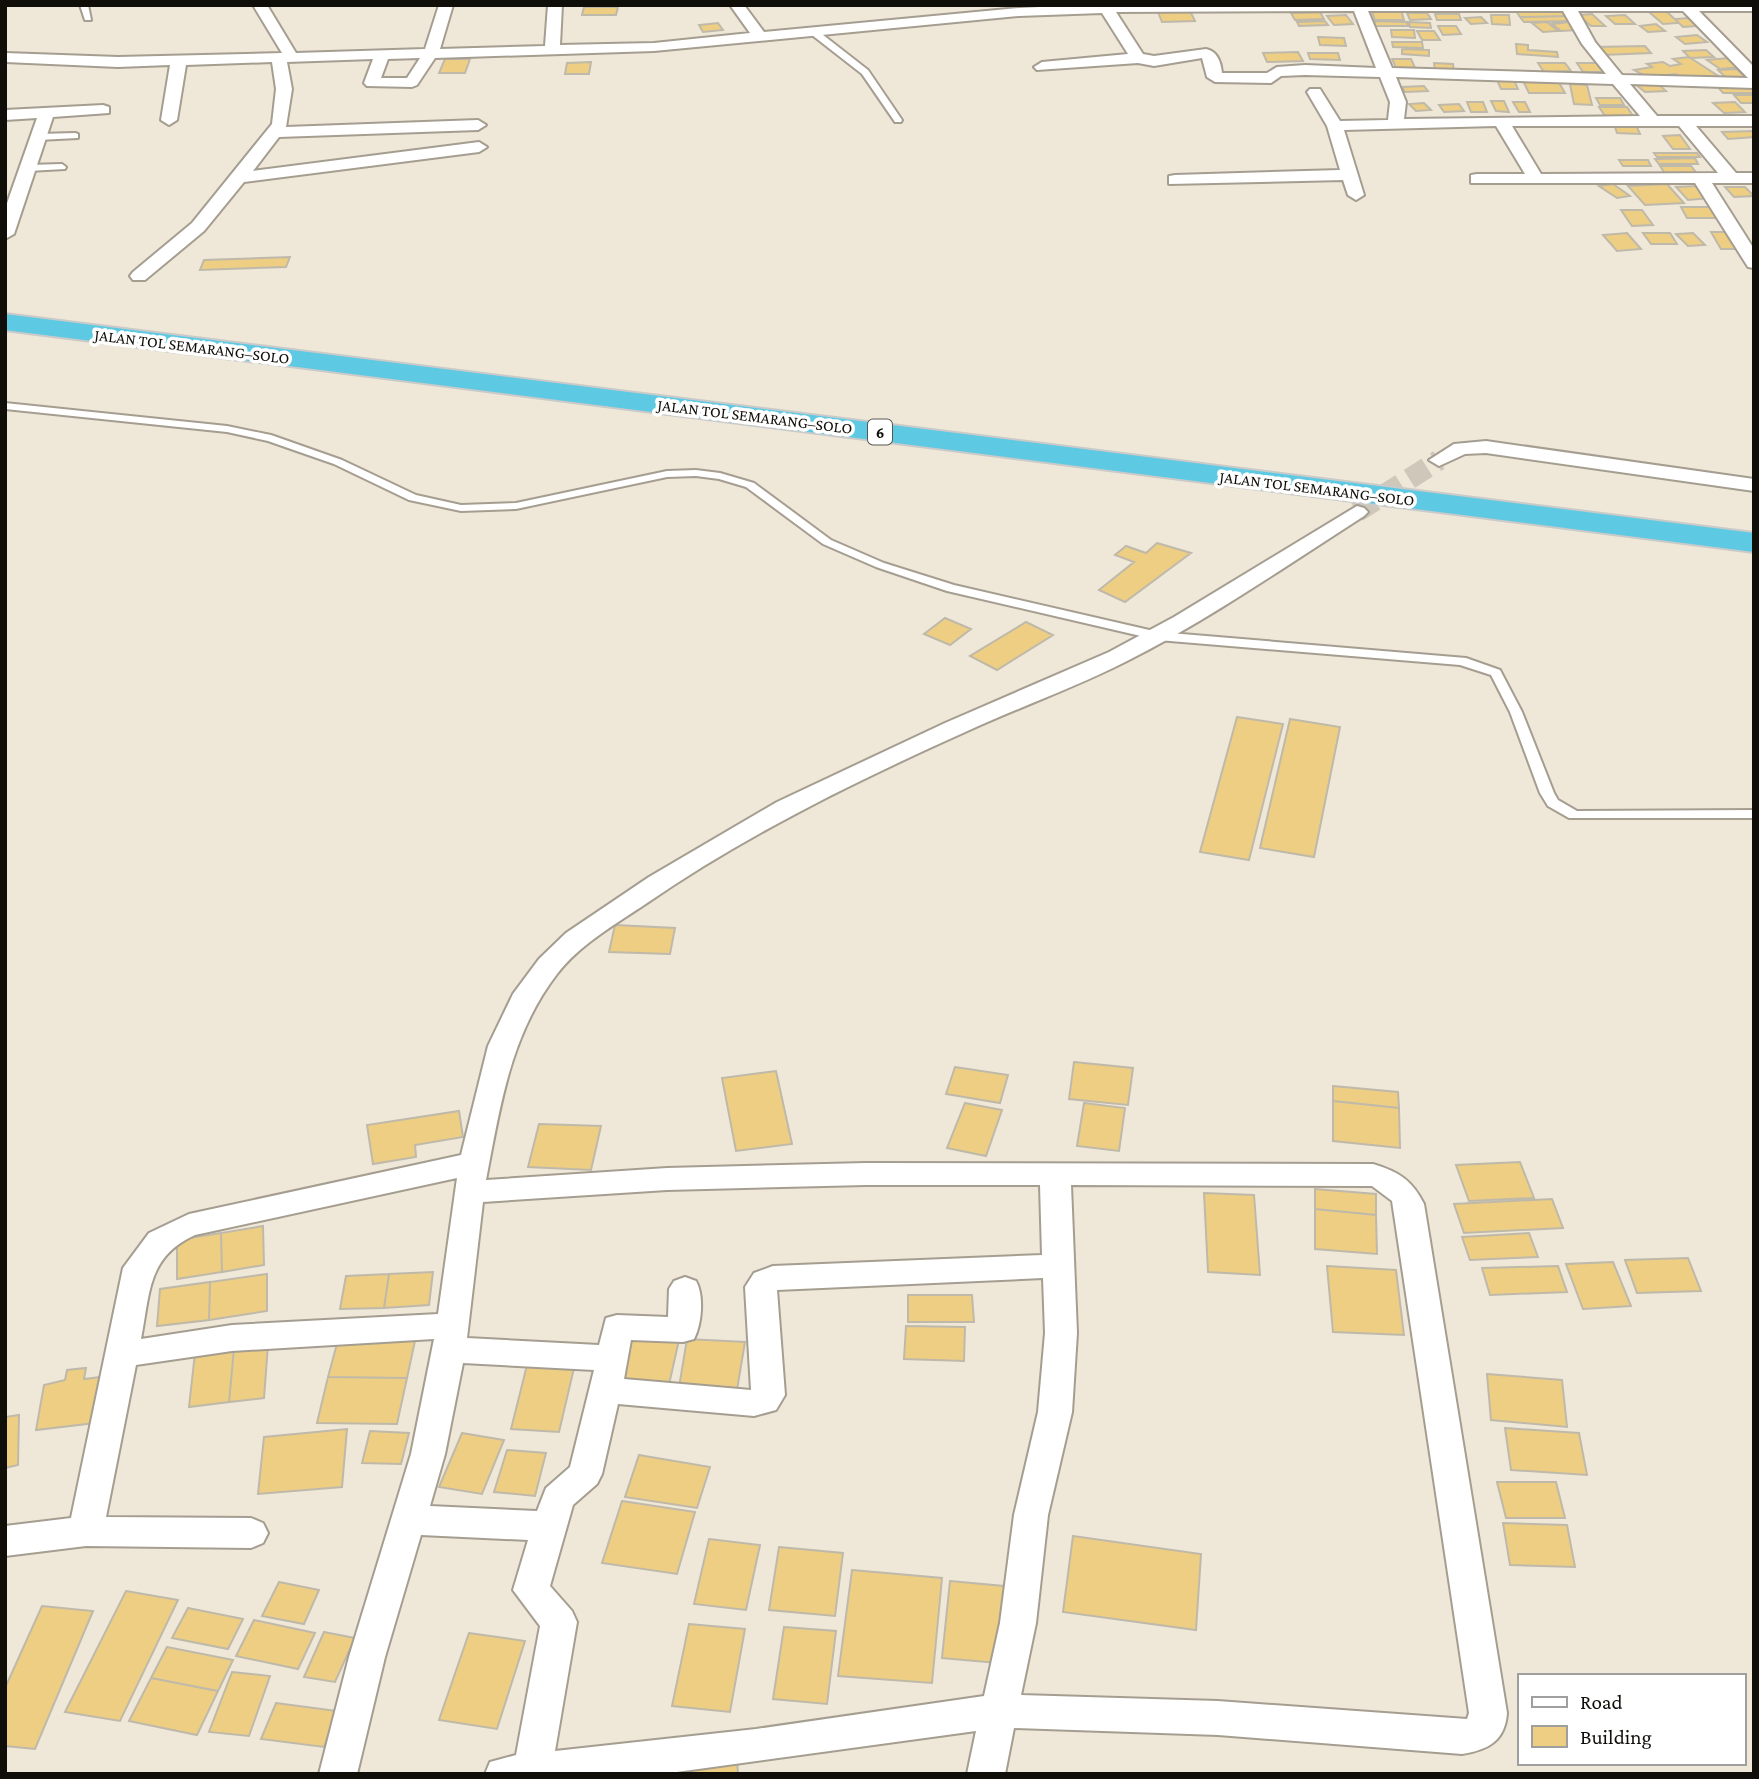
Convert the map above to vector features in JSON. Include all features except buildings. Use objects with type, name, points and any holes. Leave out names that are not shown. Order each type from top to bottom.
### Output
[{"type":"highway","name":"JALAN TOL SEMARANG–SOLO","points":[[5,305],[1754,523]]},
{"type":"highway","name":"JALAN TOL SEMARANG–SOLO","points":[[5,322],[1754,543]]},
{"type":"street","points":[[139,276],[198,227],[280,124],[284,104],[285,56],[260,5]]},
{"type":"street","points":[[382,54],[372,83],[412,82],[431,52],[446,5]]},
{"type":"street","points":[[552,49],[555,5]]},
{"type":"street","points":[[737,5],[762,39]]},
{"type":"street","points":[[1359,6],[1398,102],[1396,124]]},
{"type":"street","points":[[1568,7],[1590,44],[1653,122]]},
{"type":"street","points":[[1679,7],[1754,76]]},
{"type":"street","points":[[5,57],[84,61],[179,60],[654,47],[762,39],[988,15],[1106,8],[1754,7]]},
{"type":"street","points":[[1106,8],[1138,58]]},
{"type":"street","points":[[1042,67],[1138,58],[1154,61],[1206,52],[1213,62],[1215,77],[1271,78],[1277,72],[1286,71],[1384,72],[1754,83]]},
{"type":"street","points":[[169,120],[179,60]]},
{"type":"street","points":[[1315,92],[1335,126],[1356,195]]},
{"type":"street","points":[[5,115],[103,110]]},
{"type":"street","points":[[5,233],[47,113]]},
{"type":"street","points":[[1501,121],[1536,179]]},
{"type":"street","points":[[1335,126],[1501,121],[1754,121]]},
{"type":"street","points":[[1684,122],[1730,177]]},
{"type":"street","points":[[273,132],[478,125]]},
{"type":"street","points":[[239,178],[480,147]]},
{"type":"street","points":[[1175,180],[1349,175]]},
{"type":"street","points":[[1477,179],[1754,177]]},
{"type":"street","points":[[1700,178],[1754,263]]},
{"type":"street","points":[[1439,460],[1461,448],[1486,447],[1754,485]]},
{"type":"street","points":[[338,1774],[367,1657],[428,1454],[450,1338],[472,1177],[489,1091],[502,1046],[523,1001],[549,965],[576,939],[659,883],[786,807],[1158,636],[1357,512]]},
{"type":"street","points":[[986,1774],[1017,1623],[1031,1515],[1055,1412],[1061,1333],[1055,1174]]},
{"type":"street","points":[[86,1531],[139,1268],[155,1244],[172,1231],[332,1191],[472,1177],[667,1179],[1055,1174],[1373,1175],[1388,1179],[1402,1189],[1409,1204],[1488,1713],[1487,1727],[1476,1735],[1462,1737],[1218,1718],[998,1711],[756,1746],[518,1772],[559,1622],[531,1590],[558,1498],[585,1474],[609,1374],[617,1327],[683,1330],[685,1289]]},
{"type":"street","points":[[120,1355],[232,1338],[450,1338],[754,1403],[764,1401],[768,1395],[761,1287],[765,1281],[773,1278],[1059,1266]]},
{"type":"street","points":[[407,1520],[549,1525]]},
{"type":"street","points":[[5,1541],[86,1531],[251,1533]]},
{"type":"lane","points":[[84,5],[88,19]]},
{"type":"lane","points":[[815,33],[865,72],[898,120]]},
{"type":"lane","points":[[38,137],[75,136]]},
{"type":"lane","points":[[28,169],[62,167]]},
{"type":"lane","points":[[5,406],[226,429],[271,439],[338,462],[413,498],[461,508],[516,506],[667,474],[695,472],[720,476],[750,485],[827,542],[880,565],[951,588],[1158,636],[1462,661],[1481,666],[1496,673],[1516,712],[1547,793],[1562,810],[1584,816],[1754,814]]},
{"type":"tunnel","points":[[1357,512],[1439,460]]}]
